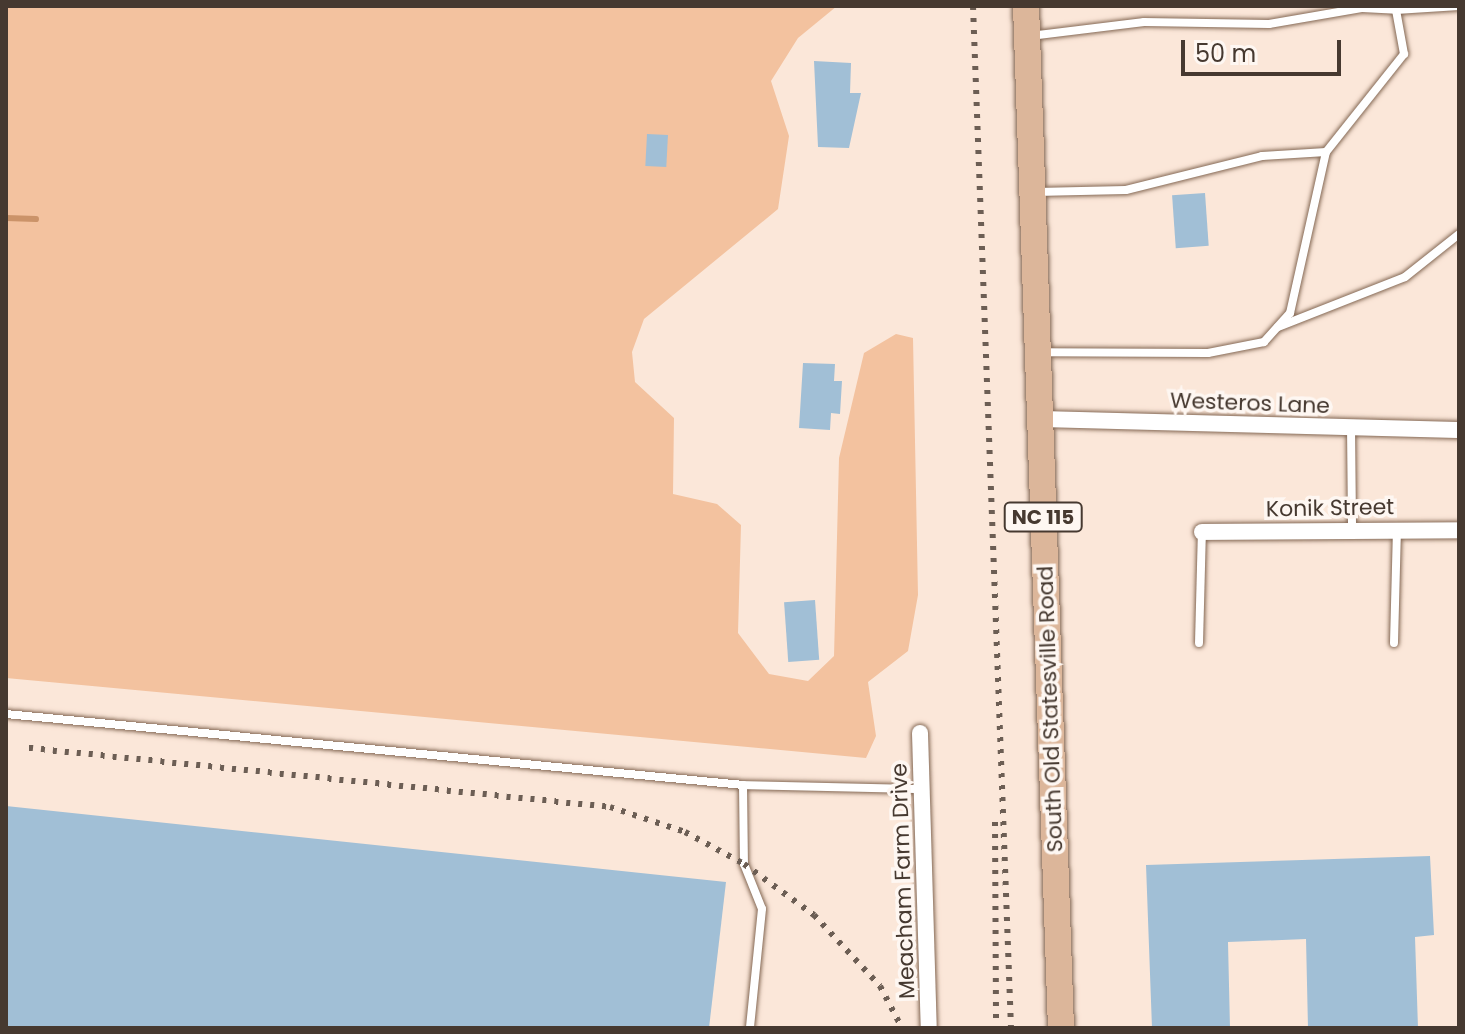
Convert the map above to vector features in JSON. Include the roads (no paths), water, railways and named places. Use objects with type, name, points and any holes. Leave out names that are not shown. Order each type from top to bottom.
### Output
[{"type":"main road","name":"South Old Statesville Road","points":[[1026,6],[1061,1028]]},
{"type":"street","name":"Westeros Lane","points":[[1040,419],[1459,430]]},
{"type":"street","name":"Konik Street","points":[[1202,532],[1352,528],[1459,530]]},
{"type":"street","name":"Meacham Farm Drive","points":[[920,733],[929,1028]]},
{"type":"lane","points":[[1027,37],[1144,22],[1269,24],[1327,8],[1396,10],[1459,6]]},
{"type":"lane","points":[[1038,352],[1208,353],[1264,342],[1290,313],[1311,243],[1326,152],[1404,54],[1396,10]]},
{"type":"lane","points":[[1032,192],[1126,190],[1262,156],[1326,152]]},
{"type":"lane","points":[[1278,327],[1405,277],[1459,234]]},
{"type":"lane","points":[[1351,427],[1352,528]]},
{"type":"lane","points":[[1394,643],[1397,529]]},
{"type":"lane","points":[[1199,643],[1202,532]]},
{"type":"lane","points":[[6,714],[743,785],[922,789]]},
{"type":"lane","points":[[743,785],[744,864],[762,909],[750,1028]]},
{"type":"waterway","points":[[6,218],[36,219]]},
{"type":"railway","points":[[973,6],[1011,1028]]},
{"type":"railway","points":[[29,748],[610,807],[685,832],[744,864],[814,915],[880,986],[902,1028]]},
{"type":"railway","points":[[995,822],[996,1028]]}]
